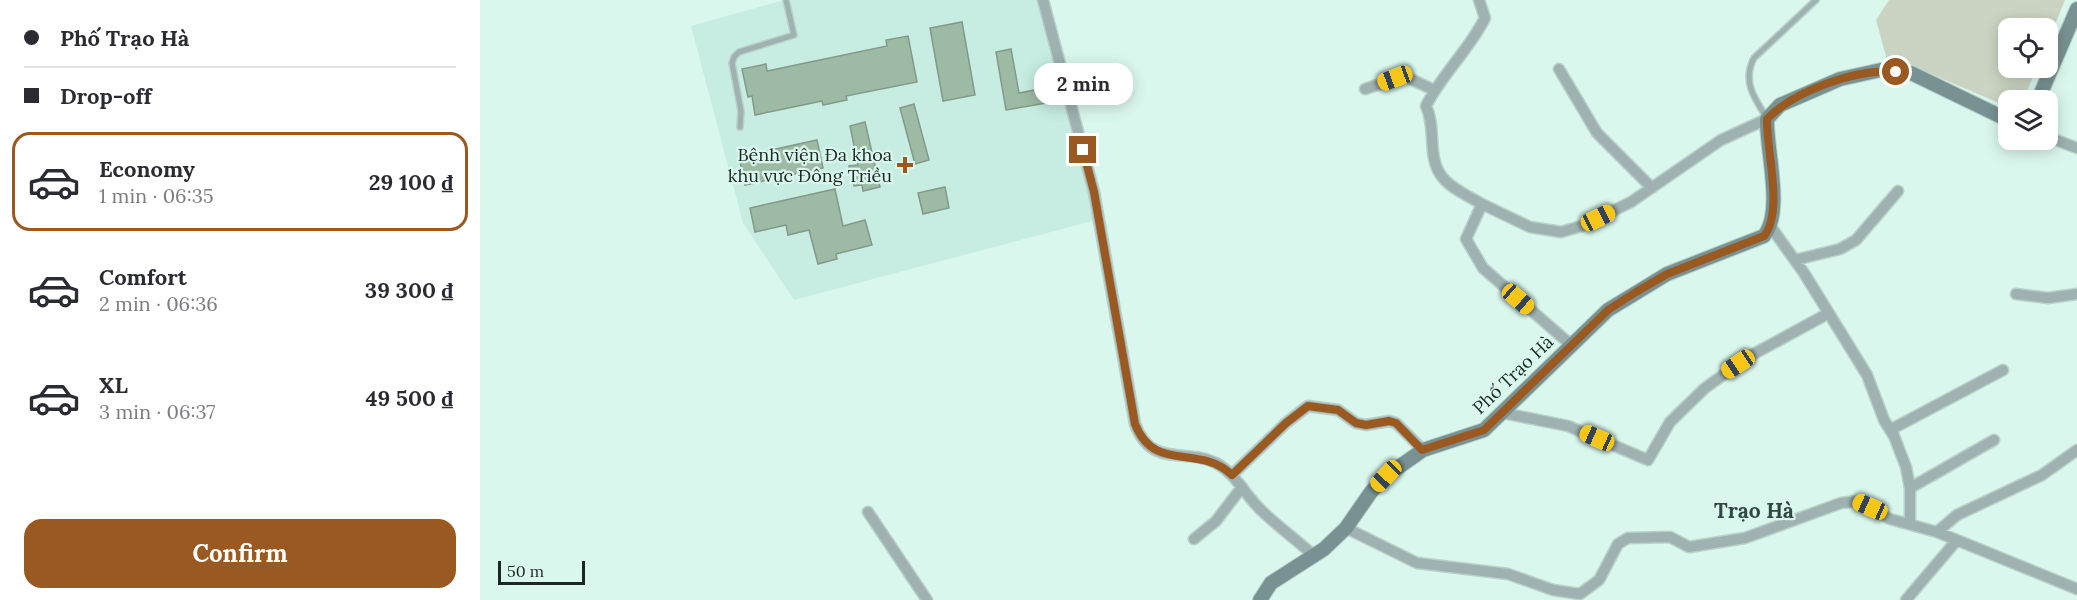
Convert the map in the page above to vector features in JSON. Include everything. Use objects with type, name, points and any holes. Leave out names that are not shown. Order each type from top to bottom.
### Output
[{"type":"street","points":[[1043,0],[1094,192],[1135,424],[1140,438],[1152,450],[1210,461],[1232,475],[1260,509],[1313,555]]},
{"type":"street","points":[[1479,0],[1485,18],[1476,36],[1434,90],[1426,106],[1433,123],[1434,164],[1444,180],[1482,204],[1530,227],[1561,232],[1582,226],[1631,202],[1721,140],[1767,119],[1780,105],[1840,79],[1881,70],[1911,73],[1998,115]]},
{"type":"street","points":[[2042,90],[2077,9]]},
{"type":"street","points":[[1559,69],[1597,133],[1652,188]]},
{"type":"street","points":[[1365,89],[1404,76],[1434,90]]},
{"type":"street","points":[[1767,119],[1771,161],[1771,227],[1795,260],[1867,375],[1884,420],[1906,466],[1910,488],[1910,523]]},
{"type":"street","points":[[2058,140],[2077,148]]},
{"type":"street","points":[[1795,260],[1840,249],[1856,240],[1898,191]]},
{"type":"street","points":[[1482,204],[1466,240],[1472,254],[1483,268],[1571,345]]},
{"type":"street","name":"Phố Trạo Hà","points":[[1260,600],[1271,583],[1313,555],[1346,528],[1371,492],[1386,476],[1422,450],[1484,430],[1608,310],[1667,274],[1764,236],[1771,227]]},
{"type":"street","points":[[2016,294],[2059,298],[2077,294]]},
{"type":"street","points":[[1503,413],[1568,426],[1648,460],[1670,422],[1705,388],[1750,356],[1829,313]]},
{"type":"street","points":[[1890,430],[2003,370]]},
{"type":"street","points":[[1232,475],[1286,423],[1308,406],[1338,410],[1356,423],[1366,425],[1389,421],[1396,423],[1422,450]]},
{"type":"street","points":[[1910,488],[1994,440]]},
{"type":"street","points":[[1938,532],[1957,515],[2042,475],[2076,453]]},
{"type":"street","points":[[1194,539],[1216,521],[1242,487]]},
{"type":"street","points":[[1346,528],[1417,563],[1509,574],[1553,590],[1580,594],[1599,580],[1618,544],[1628,538],[1670,537],[1689,547],[1745,538],[1841,503],[1858,501],[1890,519],[1938,532],[2077,589]]},
{"type":"street","points":[[868,512],[927,600]]},
{"type":"street","points":[[1906,600],[1957,540]]},
{"type":"lane","points":[[740,127],[741,111],[732,63],[734,57],[740,52],[794,35],[786,0]]},
{"type":"lane","points":[[1767,119],[1754,98],[1748,80],[1748,70],[1755,58],[1816,0]]},
{"type":"shaded area","name":"Bệnh viện Đa khoa khu vực Đông Triều","points":[[784,0],[1042,0],[1096,220],[794,300],[743,223],[691,26]]},
{"type":"shaded area","points":[[1889,0],[2065,0],[2058,18],[1998,18],[1998,78],[2033,78],[2027,90],[1998,90],[1998,103],[1908,64],[1887,60],[1876,20]]},
{"type":"building","points":[[962,22],[975,95],[943,101],[930,28]]},
{"type":"building","points":[[908,36],[917,82],[846,96],[847,100],[823,105],[822,101],[755,115],[752,96],[748,97],[742,69],[766,64],[767,71],[887,46],[886,40]]},
{"type":"building","points":[[1011,49],[1019,93],[1045,88],[1047,103],[1006,110],[996,52]]},
{"type":"building","points":[[914,104],[929,160],[915,164],[900,108]]},
{"type":"building","points":[[865,122],[880,187],[863,191],[862,185],[854,186],[849,166],[858,165],[850,126]]},
{"type":"building","points":[[817,140],[823,168],[745,185],[739,157]]},
{"type":"building","points":[[945,187],[949,208],[923,214],[918,193]]},
{"type":"building","points":[[835,189],[843,226],[865,220],[872,245],[836,254],[837,259],[818,264],[809,230],[788,235],[786,225],[755,232],[750,208]]},
{"type":"place","name":"Bệnh viện Đa khoa khu vực Đông Triều","points":[[905,165]]},
{"type":"district","name":"Trạo Hà","points":[[1754,511]]},
{"type":"route","points":[[1083,150],[1094,192],[1135,424],[1140,438],[1152,450],[1169,455],[1203,458],[1232,475],[1286,423],[1308,406],[1338,410],[1356,423],[1366,425],[1389,421],[1396,423],[1422,450],[1484,430],[1608,310],[1667,274],[1764,236],[1771,227],[1773,208],[1767,119],[1780,105],[1840,79],[1868,71],[1896,72]]}]
